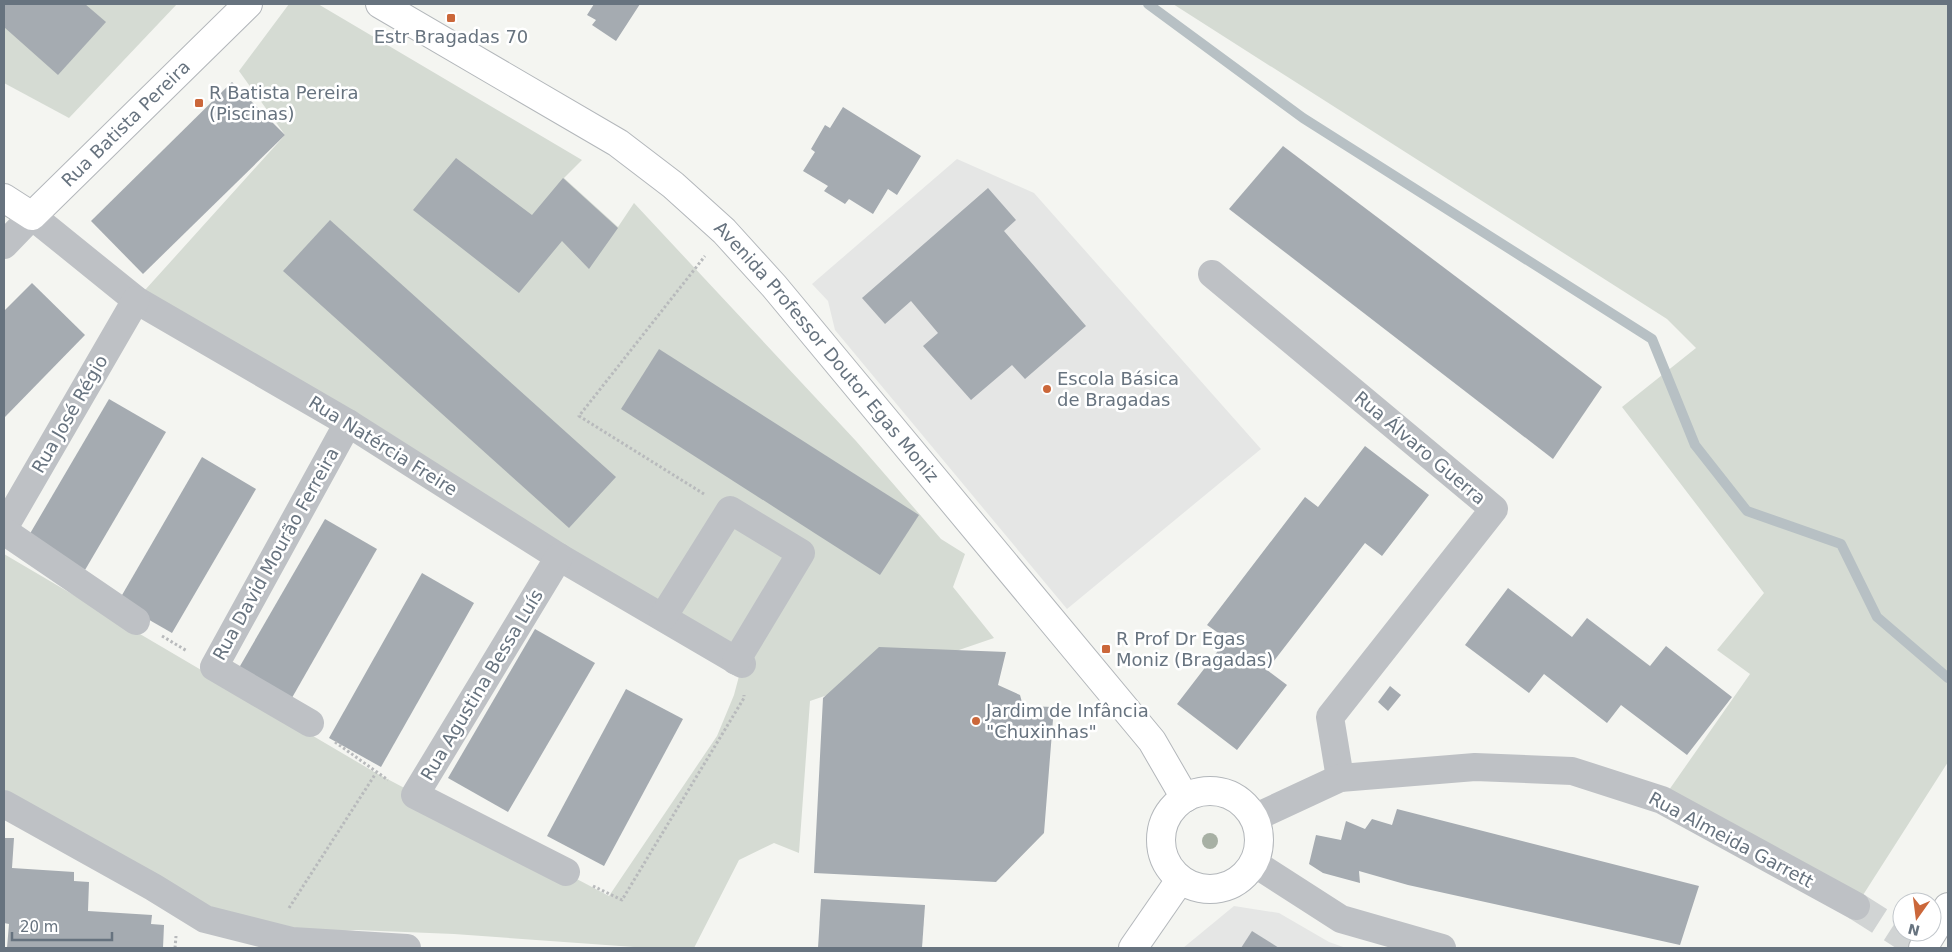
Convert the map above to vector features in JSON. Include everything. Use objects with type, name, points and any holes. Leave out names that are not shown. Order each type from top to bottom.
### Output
[{"type":"main road","name":"Rua Batista Pereira","points":[[32,216],[248,4]]},
{"type":"main road","name":"Avenida Professor Doutor Egas Moniz","points":[[380,4],[618,142],[673,185],[724,231],[774,286],[1152,742],[1185,798]]},
{"type":"main road","points":[[4,198],[32,216]]},
{"type":"main road","points":[[1216,791],[1231,796],[1244,805],[1254,818],[1258,832],[1258,848],[1254,863],[1245,875],[1234,884],[1221,888],[1200,888],[1180,880],[1169,868],[1162,854],[1160,837],[1164,822],[1172,808],[1185,798],[1200,792],[1216,791]]},
{"type":"main road","points":[[1133,948],[1180,880]]},
{"type":"main road","points":[[1923,948],[1948,907]]},
{"type":"street","name":"Rua Batista Pereira","points":[[4,245],[32,216]]},
{"type":"street","name":"Rua Natércia Freire","points":[[32,216],[136,300],[348,423],[559,557],[663,616],[739,663]]},
{"type":"street","name":"Rua Álvaro Guerra","points":[[1212,274],[1494,509],[1330,717],[1340,778]]},
{"type":"street","name":"Rua José Régio","points":[[136,300],[4,529],[136,621]]},
{"type":"street","name":"Rua David Mourão Ferreira","points":[[310,723],[214,668],[348,423]]},
{"type":"street","points":[[663,616],[730,510],[801,553],[739,663]]},
{"type":"street","name":"Rua Agustina Bessa Luís","points":[[559,557],[415,795],[566,872]]},
{"type":"street","name":"Rua Almeida Garrett","points":[[1254,818],[1340,778],[1475,767],[1572,771],[1662,800],[1856,906]]},
{"type":"street","points":[[4,804],[153,887],[205,919],[292,941],[406,948]]},
{"type":"street","points":[[1254,863],[1341,918],[1442,948]]},
{"type":"path","points":[[724,231],[579,416],[730,510]]},
{"type":"path","points":[[136,621],[214,668]]},
{"type":"path","points":[[622,900],[744,698],[739,663]]},
{"type":"path","points":[[310,723],[376,773],[415,795]]},
{"type":"path","points":[[271,936],[376,773]]},
{"type":"shaded area","points":[[4,4],[177,4],[69,118],[4,83]]},
{"type":"shaded area","points":[[289,4],[318,4],[582,160],[564,178],[618,227],[634,203],[856,441],[941,539],[965,554],[953,587],[994,638],[810,701],[799,853],[774,843],[739,860],[694,948],[648,948],[454,934],[356,930],[271,936],[4,805],[4,554],[376,773],[609,896],[717,736],[734,695],[742,665],[136,300],[285,135],[239,71]]},
{"type":"shaded area","points":[[1173,4],[1948,4],[1948,762],[1856,906],[1662,800],[1750,674],[1717,650],[1764,593],[1622,407],[1696,348],[1667,319]]},
{"type":"shaded area","name":"Escola Básica de Bragadas","points":[[957,159],[1034,193],[1261,449],[1067,609],[835,330],[828,301],[812,284]]},
{"type":"shaded area","points":[[1234,906],[1279,913],[1329,942],[1346,948],[1183,948]]},
{"type":"building","points":[[4,4],[85,4],[106,22],[58,75],[4,27]]},
{"type":"building","points":[[594,4],[640,4],[616,41],[592,25],[596,20],[587,15]]},
{"type":"building","points":[[232,82],[285,135],[143,274],[91,221]]},
{"type":"building","points":[[843,107],[921,156],[897,195],[888,189],[873,214],[849,199],[845,204],[824,191],[828,186],[803,171],[815,152],[811,149],[825,125],[830,128]]},
{"type":"building","points":[[1283,146],[1602,387],[1553,459],[1229,209]]},
{"type":"building","points":[[456,158],[532,215],[563,178],[618,228],[589,269],[562,241],[519,293],[413,210]]},
{"type":"building","points":[[988,188],[1016,220],[1004,231],[1086,326],[1025,379],[1012,365],[971,400],[923,346],[938,333],[911,301],[885,324],[862,298]]},
{"type":"building","points":[[330,220],[616,477],[569,528],[283,271]]},
{"type":"building","points":[[32,283],[85,335],[4,418],[4,311]]},
{"type":"building","points":[[659,349],[919,515],[880,575],[621,409]]},
{"type":"building","points":[[109,399],[166,432],[85,570],[28,537]]},
{"type":"building","points":[[1365,446],[1429,495],[1382,556],[1365,543],[1267,670],[1287,685],[1237,750],[1177,704],[1227,639],[1207,625],[1305,497],[1318,507]]},
{"type":"building","points":[[202,457],[256,489],[172,633],[118,602]]},
{"type":"building","points":[[325,519],[377,549],[289,703],[236,673]]},
{"type":"building","points":[[422,573],[474,603],[381,767],[329,738]]},
{"type":"building","points":[[1508,588],[1572,637],[1587,618],[1650,666],[1666,646],[1732,697],[1687,755],[1621,705],[1607,723],[1544,674],[1529,693],[1465,645]]},
{"type":"building","points":[[535,629],[595,663],[508,812],[448,778]]},
{"type":"building","points":[[879,647],[1006,652],[998,685],[1020,695],[1023,706],[1054,707],[1044,833],[996,882],[814,873],[823,698]]},
{"type":"building","points":[[1390,686],[1401,695],[1388,711],[1378,702]]},
{"type":"building","points":[[626,689],[683,719],[604,866],[547,836]]},
{"type":"building","points":[[1397,809],[1699,886],[1680,945],[1408,885],[1359,871],[1360,883],[1323,873],[1309,864],[1316,835],[1341,840],[1346,821],[1365,829],[1372,819],[1392,825]]},
{"type":"building","points":[[4,838],[14,838],[12,868],[74,872],[74,881],[89,882],[88,911],[152,915],[151,924],[164,925],[163,948],[7,948],[9,924],[4,923]]},
{"type":"building","points":[[821,899],[925,905],[922,948],[818,948]]},
{"type":"building","points":[[1252,931],[1279,948],[1241,948]]},
{"type":"waterway","points":[[1148,4],[1303,118],[1652,339],[1695,445],[1747,511],[1841,544],[1877,617],[1948,678]]},
{"type":"tunnel","points":[[1856,906],[1922,948]]},
{"type":"place","name":"Estr Bragadas 70","points":[[451,18]]},
{"type":"place","name":"R Batista Pereira (Piscinas)","points":[[199,103]]},
{"type":"place","name":"Escola Básica de Bragadas","points":[[1047,389]]},
{"type":"place","name":"R Prof Dr Egas Moniz (Bragadas)","points":[[1106,649]]},
{"type":"place","name":"Jardim de Infância \"Chuxinhas\"","points":[[976,721]]}]
